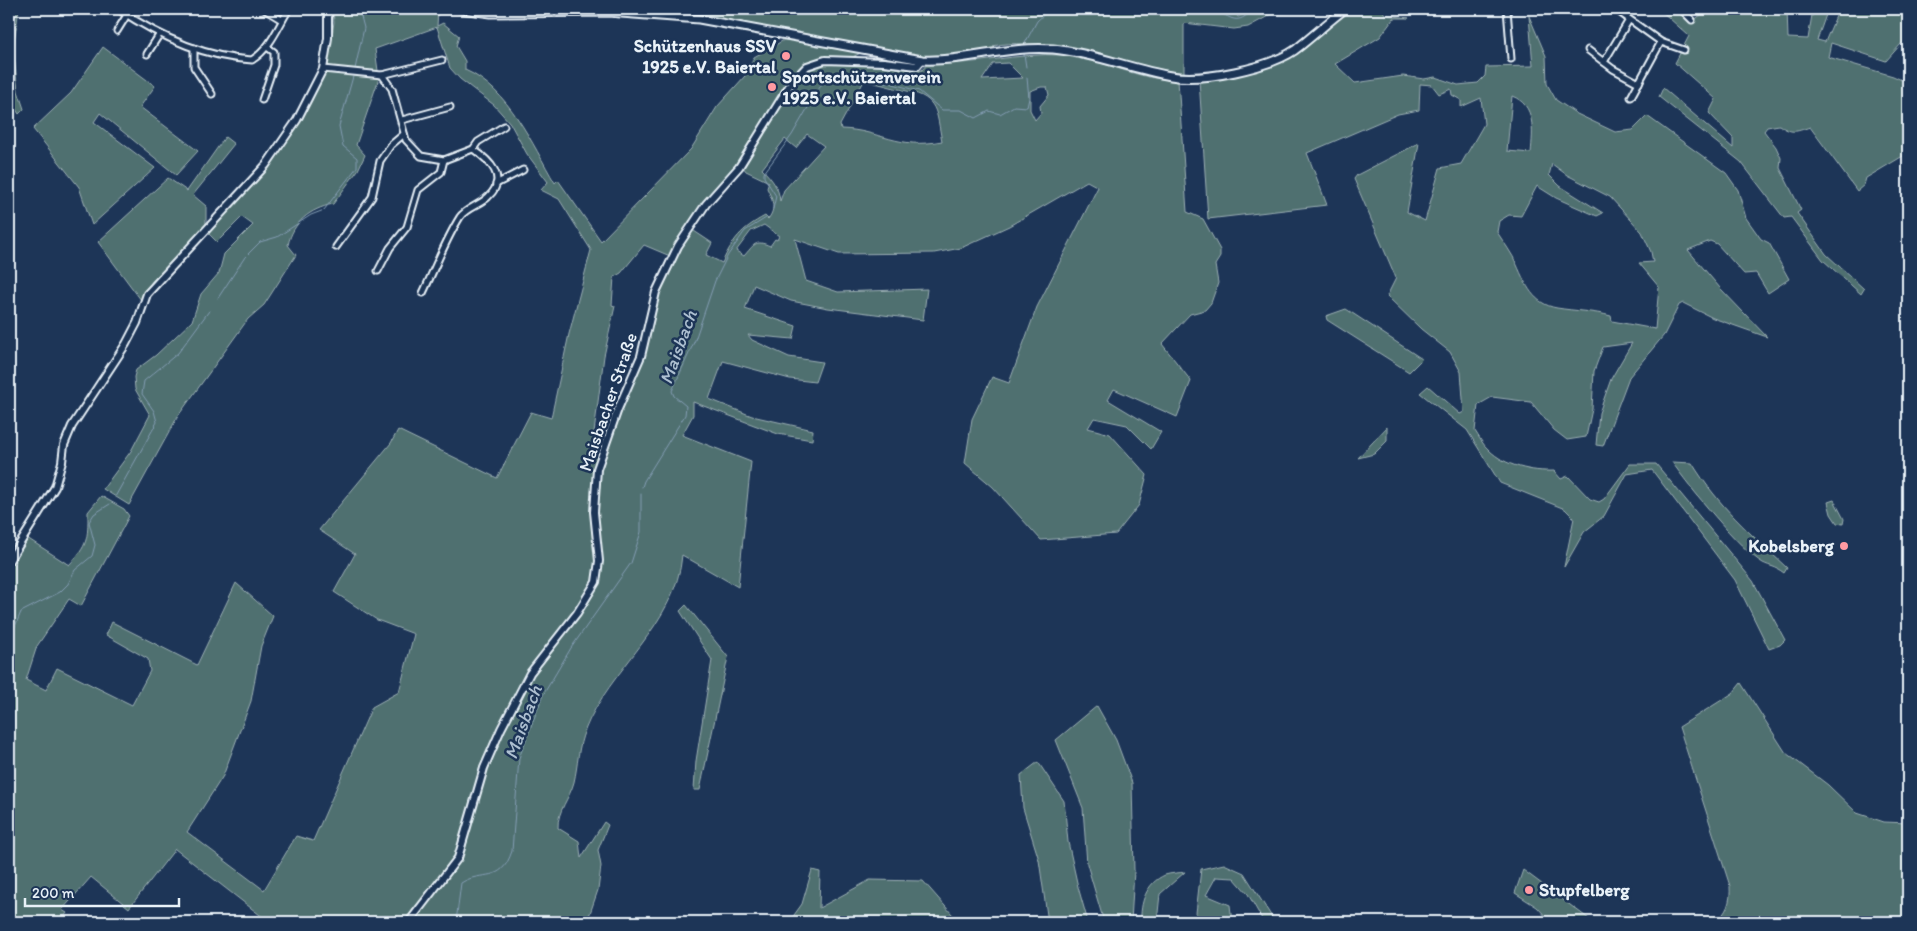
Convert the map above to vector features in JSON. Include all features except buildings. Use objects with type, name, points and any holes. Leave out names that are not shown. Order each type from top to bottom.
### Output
[{"type":"main road","points":[[461,9],[490,13],[608,12],[699,19],[922,60],[949,60],[1012,51],[1052,49],[1170,76],[1212,75],[1239,71],[1280,58],[1294,50],[1345,9]]},
{"type":"street","points":[[118,9],[159,35],[223,56],[252,60],[261,55],[267,47],[289,9]]},
{"type":"street","points":[[264,9],[282,20]]},
{"type":"street","points":[[9,561],[54,487],[62,462],[64,445],[72,426],[126,344],[137,323],[147,294],[266,165],[297,120],[323,68],[328,38],[328,9]]},
{"type":"street","points":[[1507,9],[1511,59]]},
{"type":"street","points":[[1615,9],[1661,42],[1684,50]]},
{"type":"street","points":[[1681,9],[1692,20]]},
{"type":"street","points":[[117,31],[128,15]]},
{"type":"street","points":[[1604,62],[1629,20]]},
{"type":"street","points":[[147,54],[159,35]]},
{"type":"street","points":[[1631,97],[1661,42]]},
{"type":"street","points":[[262,100],[274,65],[274,52],[267,47]]},
{"type":"street","points":[[194,48],[194,67],[212,94]]},
{"type":"street","points":[[1588,50],[1639,83]]},
{"type":"street","points":[[323,68],[382,75],[442,60]]},
{"type":"street","name":"Maisbacher Straße","points":[[409,922],[458,858],[484,768],[530,673],[577,613],[596,582],[600,561],[594,512],[597,468],[618,409],[641,356],[656,292],[678,246],[700,212],[739,167],[791,83],[806,66],[825,60],[884,62],[917,66],[922,60]]},
{"type":"street","points":[[382,75],[392,89],[402,120],[404,134],[412,149],[421,156],[444,160],[473,149],[478,142],[504,126]]},
{"type":"street","points":[[402,120],[450,107]]},
{"type":"street","points":[[336,248],[372,197],[380,161],[391,145],[404,134]]},
{"type":"street","points":[[423,293],[462,214],[488,198],[496,184],[497,179],[494,169],[488,160],[473,149]]},
{"type":"street","points":[[378,271],[390,248],[407,227],[418,190],[441,172],[444,160]]},
{"type":"street","points":[[496,184],[523,170]]},
{"type":"green space","points":[[9,9],[19,9],[13,48],[18,91],[24,109],[19,114],[9,99]]},
{"type":"green space","points":[[333,9],[438,9],[437,26],[443,23],[459,36],[456,46],[465,61],[465,70],[481,79],[507,104],[528,135],[555,183],[558,180],[601,241],[691,149],[717,107],[745,76],[754,57],[784,40],[863,52],[850,58],[821,59],[826,64],[828,62],[898,66],[918,71],[922,70],[928,63],[962,63],[1028,56],[1062,55],[1091,60],[1149,77],[1178,80],[1187,212],[1203,219],[1220,250],[1220,257],[1215,265],[1218,283],[1211,303],[1205,310],[1190,314],[1162,344],[1191,381],[1177,417],[1114,389],[1108,400],[1161,432],[1151,449],[1127,425],[1094,418],[1088,428],[1110,434],[1147,475],[1139,505],[1116,534],[1041,540],[993,487],[965,463],[972,419],[992,377],[1009,383],[1037,307],[1098,187],[1087,181],[1009,226],[961,248],[934,253],[839,254],[795,239],[806,281],[838,292],[927,289],[923,320],[828,308],[791,301],[754,285],[745,309],[796,326],[793,339],[748,335],[752,340],[789,357],[822,362],[815,382],[790,379],[723,361],[709,399],[752,416],[813,430],[812,440],[778,434],[693,402],[693,415],[682,435],[751,462],[738,587],[682,555],[677,580],[668,603],[655,625],[609,687],[585,730],[579,749],[574,782],[562,810],[558,828],[579,841],[581,858],[604,822],[608,825],[598,850],[601,866],[598,890],[587,922],[411,922],[459,860],[465,849],[483,778],[503,729],[534,671],[590,597],[598,583],[601,571],[601,547],[595,497],[601,464],[645,352],[658,296],[681,246],[691,229],[712,243],[706,255],[722,263],[734,241],[744,230],[765,216],[768,219],[771,215],[773,207],[767,188],[769,182],[746,171],[743,167],[800,74],[795,71],[735,166],[692,220],[670,256],[644,245],[621,273],[614,277],[612,305],[615,306],[604,356],[593,440],[597,454],[591,513],[598,559],[596,575],[589,592],[526,674],[502,721],[471,800],[456,853],[440,879],[413,909],[407,922],[269,922],[175,849],[129,908],[91,877],[62,910],[67,913],[60,922],[9,922],[9,566],[27,538],[69,565],[86,541],[88,512],[101,496],[124,509],[129,516],[81,606],[69,599],[37,646],[26,680],[46,690],[57,668],[132,705],[150,671],[148,659],[106,635],[112,622],[197,665],[236,583],[273,616],[261,646],[251,701],[223,776],[187,832],[264,890],[296,836],[313,841],[372,707],[399,692],[414,634],[377,620],[334,592],[355,554],[319,530],[391,443],[398,430],[497,478],[531,412],[551,418],[569,334],[591,250],[559,199],[541,190],[548,182],[527,154],[510,123],[494,105],[460,79],[450,68],[437,27],[375,49],[379,78],[356,145],[365,155],[358,170],[333,204],[317,209],[298,223],[288,245],[296,255],[264,305],[248,319],[178,416],[129,505],[103,489],[131,451],[150,415],[135,389],[134,377],[136,370],[156,355],[192,321],[201,294],[219,273],[224,254],[253,225],[242,217],[217,242],[207,232],[264,171],[293,130],[325,72],[327,72],[334,22]],"holes":[[[1008,63],[1023,78],[982,80],[993,64]],[[864,81],[917,94],[931,102],[937,114],[942,141],[913,143],[855,130],[841,129],[840,125]],[[1047,87],[1049,95],[1040,106],[1041,113],[1035,120],[1030,110],[1030,91]],[[807,134],[824,146],[784,190],[780,201],[774,184],[762,169],[785,139],[796,148]],[[764,225],[779,236],[770,246],[761,243],[755,244],[744,256],[736,251],[751,231]]]},
{"type":"green space","points":[[623,9],[1231,9],[1238,17],[1252,9],[1334,9],[1272,14],[1248,27],[1234,29],[1184,23],[1184,74],[1055,48],[1024,44],[993,46],[1001,49],[926,58],[747,24]]},
{"type":"green space","points":[[1349,9],[1381,9],[1386,15],[1409,18],[1394,18],[1380,37],[1335,64],[1355,83],[1403,76],[1424,79],[1435,77],[1458,85],[1478,83],[1485,76],[1486,67],[1533,66],[1529,16],[1546,56],[1547,84],[1556,100],[1577,114],[1615,132],[1633,130],[1647,116],[1726,173],[1738,190],[1746,218],[1761,239],[1769,243],[1789,279],[1768,293],[1756,273],[1744,274],[1717,244],[1710,241],[1688,250],[1720,288],[1767,337],[1713,318],[1683,303],[1679,305],[1664,335],[1629,377],[1603,446],[1596,445],[1599,413],[1611,379],[1632,343],[1603,347],[1594,371],[1592,409],[1586,437],[1567,440],[1554,430],[1531,402],[1492,397],[1478,405],[1475,431],[1495,456],[1519,467],[1554,471],[1561,479],[1568,476],[1590,499],[1599,502],[1604,499],[1630,464],[1656,464],[1753,581],[1785,640],[1780,645],[1769,649],[1735,580],[1652,470],[1627,474],[1604,516],[1584,532],[1564,567],[1574,518],[1565,509],[1500,483],[1467,430],[1420,393],[1428,386],[1460,414],[1464,412],[1461,372],[1450,352],[1421,329],[1387,296],[1396,278],[1354,179],[1357,175],[1419,143],[1407,212],[1425,221],[1440,168],[1461,164],[1484,124],[1481,98],[1461,107],[1461,100],[1452,95],[1451,89],[1439,94],[1432,85],[1420,84],[1419,110],[1398,114],[1307,153],[1327,205],[1208,219],[1199,79],[1246,72],[1276,63],[1304,48]],"holes":[[[1512,96],[1520,100],[1529,112],[1532,128],[1531,153],[1507,151]],[[1552,164],[1567,175],[1610,197],[1642,232],[1651,252],[1653,262],[1639,263],[1659,287],[1655,329],[1612,321],[1611,316],[1604,314],[1549,306],[1536,298],[1527,286],[1513,256],[1497,232],[1499,221],[1509,215],[1521,216],[1537,186],[1556,198],[1597,216],[1603,213],[1560,186],[1549,175]]]},
{"type":"green space","points":[[1659,9],[1686,9],[1694,20],[1709,9],[1787,9],[1788,38],[1808,39],[1813,9],[1828,9],[1817,40],[1825,42],[1839,9],[1908,9],[1908,36],[1886,61],[1831,43],[1828,57],[1893,76],[1908,83],[1908,153],[1866,178],[1864,185],[1857,191],[1810,127],[1794,131],[1787,130],[1779,125],[1767,127],[1764,131],[1776,147],[1781,158],[1780,168],[1801,210],[1797,213],[1826,254],[1864,289],[1861,294],[1823,260],[1791,217],[1784,218],[1741,162],[1659,97],[1663,88],[1733,148],[1733,138],[1709,113],[1716,99],[1675,63],[1689,36]]},
{"type":"green space","points":[[103,47],[155,86],[140,107],[198,151],[176,175],[100,113],[94,122],[155,168],[92,225],[79,187],[33,129],[71,93]]},
{"type":"green space","points":[[225,137],[234,144],[193,195],[206,206],[206,227],[152,281],[141,300],[98,242],[168,178],[187,191]]},
{"type":"green space","points":[[1346,309],[1422,359],[1409,372],[1327,320],[1326,316]]},
{"type":"green space","points":[[1387,427],[1387,441],[1374,454],[1358,458]]},
{"type":"green space","points":[[1672,462],[1692,463],[1702,479],[1724,506],[1787,568],[1784,573],[1763,563],[1741,545],[1702,501]]},
{"type":"green space","points":[[1834,500],[1844,519],[1843,524],[1837,523],[1831,514],[1828,502]]},
{"type":"green space","points":[[686,605],[728,657],[700,790],[694,790],[696,761],[712,660],[680,611]]},
{"type":"green space","points":[[1741,683],[1786,753],[1828,785],[1857,813],[1884,822],[1908,823],[1908,922],[1715,922],[1723,915],[1727,907],[1730,897],[1730,886],[1679,727],[1733,693]]},
{"type":"green space","points":[[1097,706],[1116,740],[1132,783],[1134,871],[1131,922],[1104,922],[1087,864],[1083,808],[1056,740]]},
{"type":"green space","points":[[1038,762],[1064,801],[1068,842],[1088,922],[1048,922],[1039,860],[1023,808],[1021,775]]},
{"type":"green space","points":[[1224,864],[1244,873],[1275,922],[1265,922],[1262,919],[1248,894],[1234,878],[1216,877],[1206,895],[1230,905],[1232,922],[1195,922],[1201,869]]},
{"type":"green space","points":[[812,870],[820,872],[819,908],[870,880],[923,881],[959,922],[789,922],[802,904]]},
{"type":"green space","points":[[1523,870],[1593,922],[1551,922],[1537,907],[1515,893]]},
{"type":"green space","points":[[1185,872],[1160,894],[1157,922],[1141,922],[1143,901],[1153,883],[1165,875]]},
{"type":"waterway","points":[[355,69],[364,28],[359,9]]},
{"type":"waterway","name":"Maisbach","points":[[1024,45],[1037,21],[1050,9]]},
{"type":"waterway","points":[[1212,9],[1234,19],[1243,18],[1254,9]]},
{"type":"waterway","name":"Maisbach","points":[[1024,54],[1026,67]]},
{"type":"waterway","points":[[218,298],[245,257],[260,242],[277,237],[311,215],[324,210],[357,167],[357,158],[343,146],[339,126],[354,73]]},
{"type":"waterway","name":"Maisbach","points":[[773,209],[776,196],[764,177],[764,173],[792,135],[824,80],[836,75],[889,83],[919,91],[942,110],[961,110],[976,118],[989,111],[1000,114],[1014,106],[1027,107],[1029,98],[1027,78]]},
{"type":"waterway","name":"Maisbach","points":[[642,487],[685,415],[686,406],[674,396],[672,391],[695,340],[715,281],[728,255],[745,231],[766,218]]},
{"type":"waterway","points":[[115,497],[157,422],[154,411],[142,394],[144,381],[178,353],[209,311]]},
{"type":"waterway","name":"Maisbach","points":[[456,922],[461,883],[497,872],[508,862],[512,851],[519,758],[543,695],[571,648],[631,563],[641,532],[641,494]]},
{"type":"waterway","points":[[9,641],[21,612],[60,592],[68,584],[75,570],[92,556],[95,545],[89,522],[94,514],[110,504]]},
{"type":"waterway","points":[[1890,922],[1908,919]]},
{"type":"place","name":"Schützenhaus SSV 1925 e.V. Baiertal","points":[[786,56]]},
{"type":"place","name":"Sportschützenverein 1925 e.V. Baiertal","points":[[772,87]]},
{"type":"place","name":"Kobelsberg","points":[[1844,546]]},
{"type":"place","name":"Stupfelberg","points":[[1529,890]]}]
